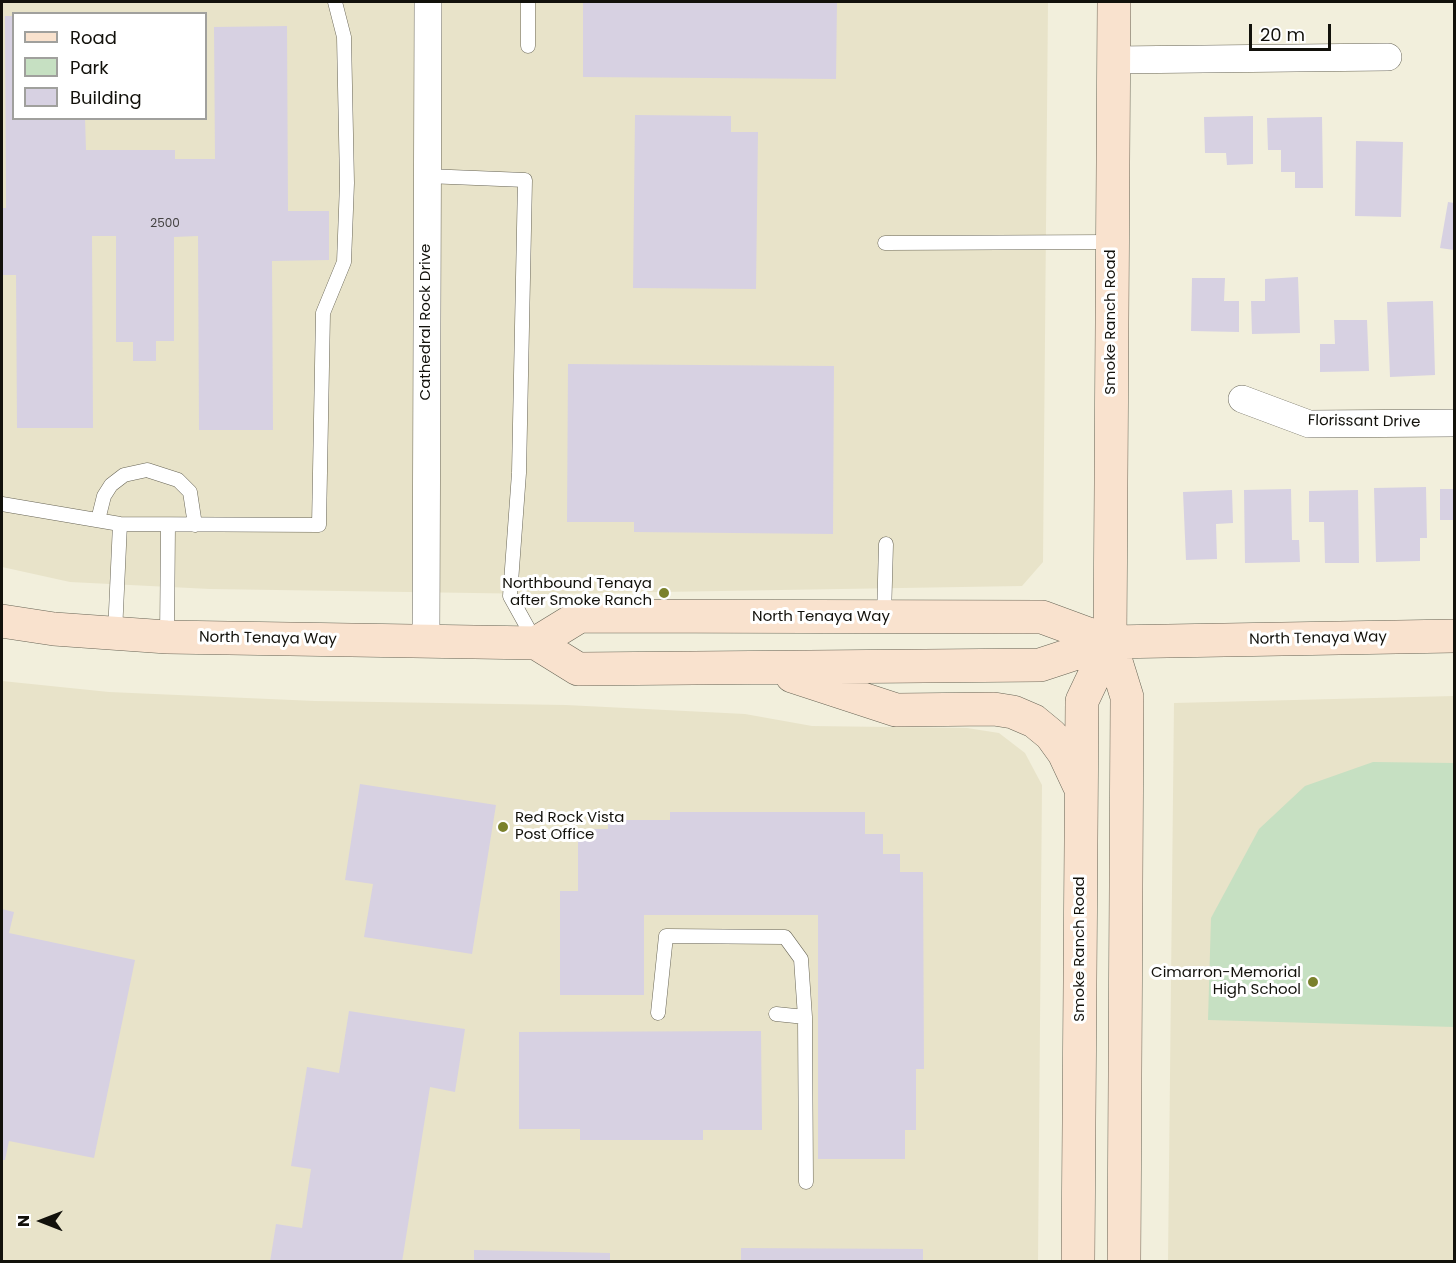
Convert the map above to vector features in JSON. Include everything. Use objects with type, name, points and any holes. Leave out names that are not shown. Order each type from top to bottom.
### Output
[{"type":"main road","name":"Smoke Ranch Road","points":[[1114,2],[1110,642],[1126,697],[1124,1262]]},
{"type":"main road","name":"North Tenaya Way","points":[[536,643],[580,616],[1042,617],[1110,642]]},
{"type":"main road","name":"North Tenaya Way","points":[[2,621],[54,629],[167,637],[536,643],[578,669],[1040,665],[1110,642],[1455,636]]},
{"type":"main road","name":"Smoke Ranch Road","points":[[1078,1262],[1082,701],[1110,642]]},
{"type":"main road","points":[[767,668],[896,710],[994,709],[1013,712],[1034,721],[1052,735],[1064,753],[1081,790]]},
{"type":"street","name":"Cathedral Rock Drive","points":[[426,642],[428,2]]},
{"type":"street","points":[[1113,60],[1388,57]]},
{"type":"street","name":"Florissant Drive","points":[[1242,399],[1309,424],[1455,423]]},
{"type":"lane","points":[[2,504],[120,524],[319,525],[323,313],[344,262],[347,183],[344,37],[335,2]]},
{"type":"lane","points":[[528,2],[528,46]]},
{"type":"lane","points":[[426,176],[525,180],[519,473],[510,596],[536,643]]},
{"type":"lane","points":[[885,243],[1112,242]]},
{"type":"lane","points":[[98,520],[104,496],[111,484],[124,475],[147,470],[178,480],[190,492],[195,525]]},
{"type":"lane","points":[[115,634],[120,524]]},
{"type":"lane","points":[[167,637],[168,525]]},
{"type":"lane","points":[[884,617],[886,544]]},
{"type":"lane","points":[[658,1013],[666,936],[785,937],[801,959],[805,1017],[806,1182]]},
{"type":"lane","points":[[776,1014],[805,1017]]},
{"type":"shaded area","points":[[2,2],[1048,2],[1043,562],[1022,586],[540,594],[210,589],[70,582],[2,567]]},
{"type":"shaded area","points":[[2,681],[109,692],[315,701],[566,705],[745,714],[812,726],[967,728],[999,733],[1025,753],[1042,785],[1038,1261],[2,1261]]},
{"type":"shaded area","name":"Cimarron-Memorial High School","points":[[1454,696],[1454,1261],[1168,1262],[1174,703]]},
{"type":"green space","points":[[1373,762],[1454,763],[1454,1027],[1208,1020],[1211,918],[1259,829],[1305,786]]},
{"type":"building","points":[[583,2],[837,2],[836,79],[583,77]]},
{"type":"building","points":[[5,16],[12,16],[12,120],[85,120],[86,150],[175,150],[175,159],[215,159],[214,27],[287,26],[288,211],[329,211],[329,260],[272,261],[273,430],[199,430],[198,236],[174,237],[174,341],[156,341],[156,361],[133,361],[133,342],[116,342],[116,236],[92,236],[93,428],[17,428],[16,275],[2,275],[2,208],[6,208]]},
{"type":"building","points":[[635,115],[731,116],[731,132],[758,132],[756,289],[633,288]]},
{"type":"building","points":[[1253,116],[1253,164],[1227,165],[1226,153],[1205,153],[1204,117]]},
{"type":"building","points":[[1322,117],[1323,188],[1295,188],[1295,172],[1281,172],[1281,150],[1268,150],[1267,118]]},
{"type":"building","points":[[1356,141],[1403,142],[1401,217],[1355,216]]},
{"type":"building","points":[[1448,202],[1454,203],[1454,250],[1440,248]]},
{"type":"building","points":[[1298,277],[1300,333],[1252,334],[1251,301],[1265,301],[1265,279]]},
{"type":"building","points":[[1192,278],[1225,278],[1224,301],[1239,301],[1239,332],[1191,331]]},
{"type":"building","points":[[1433,301],[1435,375],[1390,377],[1387,302]]},
{"type":"building","points":[[1334,320],[1367,320],[1369,371],[1320,372],[1320,344],[1335,344]]},
{"type":"building","points":[[568,364],[834,366],[833,534],[634,532],[634,522],[567,522]]},
{"type":"building","points":[[1426,487],[1427,538],[1420,538],[1420,561],[1376,562],[1374,488]]},
{"type":"building","points":[[1291,489],[1292,540],[1299,540],[1300,562],[1245,563],[1244,490]]},
{"type":"building","points":[[1440,489],[1454,489],[1454,520],[1440,520]]},
{"type":"building","points":[[1232,490],[1233,523],[1216,524],[1217,559],[1186,560],[1183,492]]},
{"type":"building","points":[[1358,490],[1359,563],[1325,563],[1324,522],[1309,522],[1309,491]]},
{"type":"building","points":[[360,784],[496,805],[472,954],[364,937],[373,884],[345,880]]},
{"type":"building","points":[[670,812],[865,812],[865,834],[883,834],[883,854],[900,854],[900,872],[923,872],[924,1069],[916,1069],[916,1130],[905,1130],[905,1159],[818,1159],[818,915],[644,915],[644,995],[560,995],[560,891],[578,891],[578,829],[608,829],[608,820],[670,820]]},
{"type":"building","points":[[2,909],[14,912],[9,933],[135,960],[94,1158],[9,1141],[5,1160],[2,1160]]},
{"type":"building","points":[[349,1011],[465,1029],[455,1092],[430,1087],[402,1262],[270,1262],[276,1224],[302,1228],[311,1169],[291,1166],[307,1067],[339,1073]]},
{"type":"building","points":[[761,1031],[762,1130],[703,1130],[703,1140],[580,1140],[580,1129],[519,1129],[519,1032]]},
{"type":"building","points":[[741,1248],[923,1249],[923,1262],[741,1262]]},
{"type":"building","points":[[474,1250],[610,1253],[610,1262],[474,1262]]},
{"type":"place","name":"Northbound Tenaya after Smoke Ranch","points":[[664,593]]},
{"type":"place","name":"Red Rock Vista Post Office","points":[[503,827]]},
{"type":"place","name":"Cimarron-Memorial High School","points":[[1313,982]]}]
